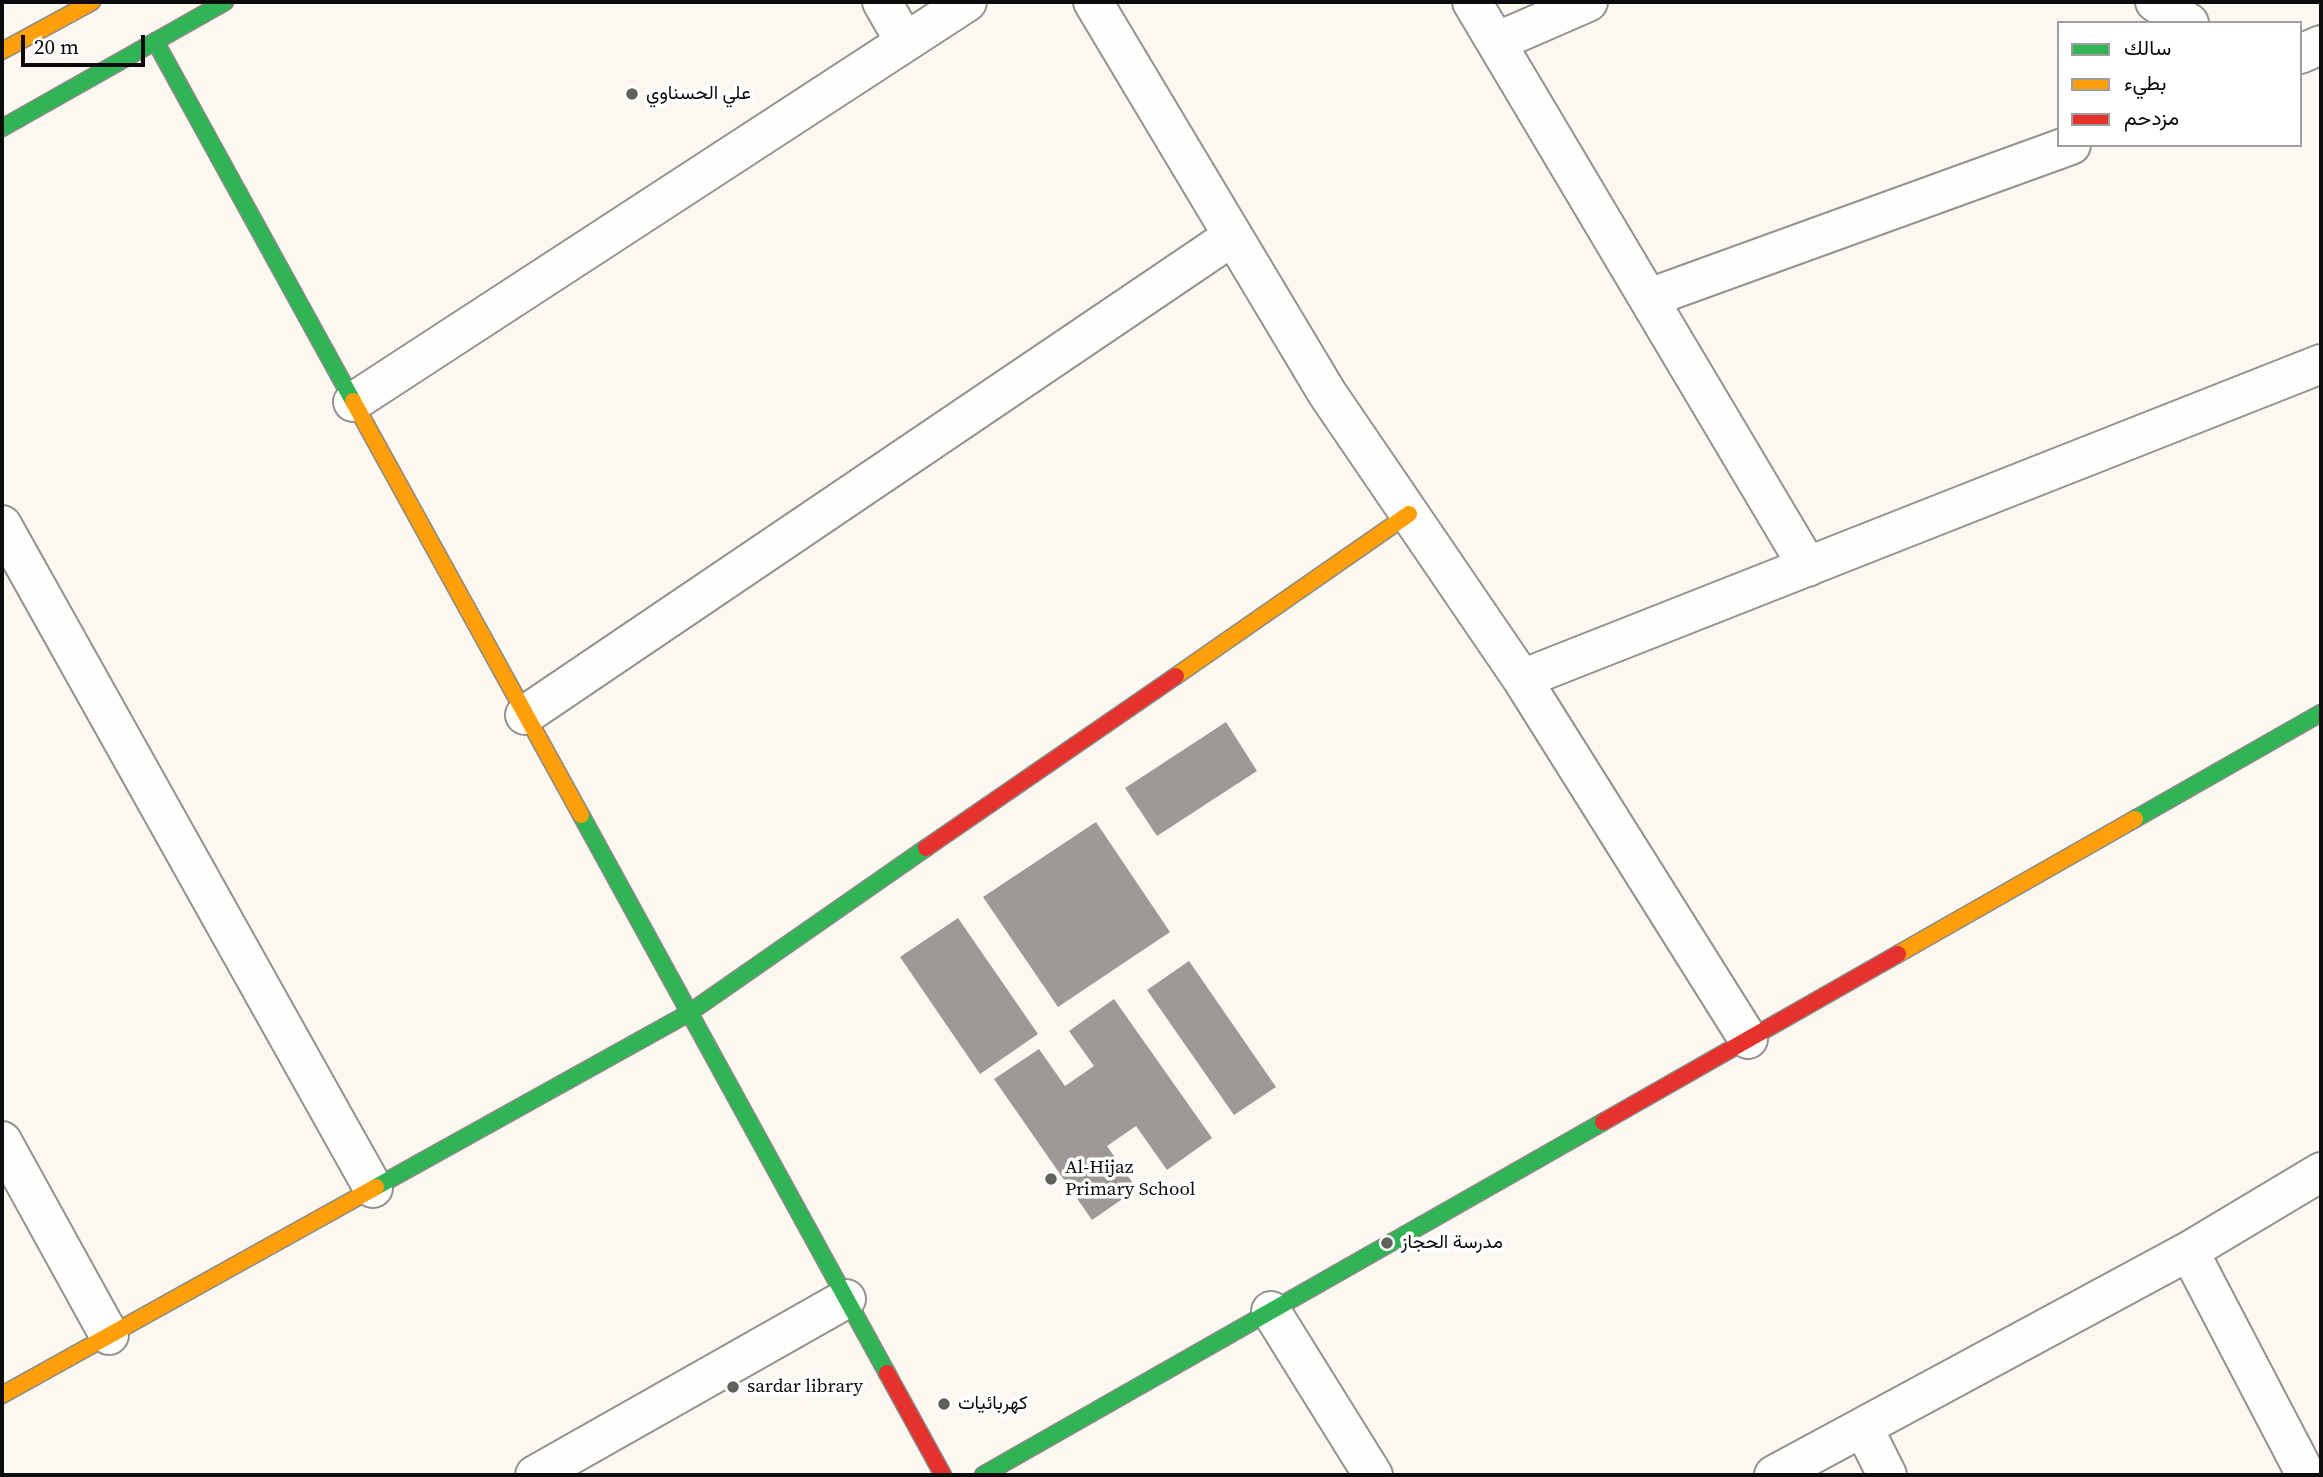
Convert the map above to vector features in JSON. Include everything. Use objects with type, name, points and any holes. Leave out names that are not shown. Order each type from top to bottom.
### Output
[{"type":"street","points":[[2,51],[92,2]]},
{"type":"street","points":[[2,128],[225,2]]},
{"type":"street","points":[[881,2],[905,42]]},
{"type":"street","points":[[353,402],[967,2]]},
{"type":"street","points":[[1093,2],[1327,393],[1522,679],[1748,1039]]},
{"type":"street","points":[[1472,2],[1808,566]]},
{"type":"street","points":[[1496,42],[1588,2]]},
{"type":"street","points":[[2155,2],[2186,21]]},
{"type":"street","points":[[155,41],[943,1475]]},
{"type":"street","points":[[2302,53],[2321,46]]},
{"type":"street","points":[[1649,298],[2065,147]]},
{"type":"street","points":[[525,715],[1233,236]]},
{"type":"street","points":[[1522,679],[2321,364]]},
{"type":"street","points":[[2,1395],[689,1013],[1409,514]]},
{"type":"street","points":[[2,525],[373,1188]]},
{"type":"street","points":[[983,1475],[2321,714]]},
{"type":"street","points":[[2,1141],[109,1335]]},
{"type":"street","points":[[1774,1475],[2189,1251],[2321,1172]]},
{"type":"street","points":[[2189,1251],[2306,1475]]},
{"type":"street","points":[[543,1473],[846,1298]]},
{"type":"street","points":[[1271,1311],[1373,1475]]},
{"type":"street","points":[[1863,1427],[1887,1475]]},
{"type":"building","points":[[1226,722],[1257,771],[1157,836],[1125,788]]},
{"type":"building","points":[[1096,822],[1170,932],[1058,1007],[983,897]]},
{"type":"building","points":[[958,918],[1038,1034],[980,1074],[900,957]]},
{"type":"building","points":[[1189,961],[1276,1087],[1234,1115],[1147,990]]},
{"type":"building","points":[[1114,999],[1212,1138],[1167,1170],[1136,1126],[1107,1146],[1137,1189],[1092,1220],[994,1079],[1039,1049],[1065,1086],[1094,1066],[1069,1031]]},
{"type":"traffic: fast","points":[[2,128],[225,2]]},
{"type":"traffic: fast","points":[[155,41],[353,401]]},
{"type":"traffic: fast","points":[[2135,819],[2321,713]]},
{"type":"traffic: fast","points":[[581,815],[887,1373]]},
{"type":"traffic: fast","points":[[376,1187],[689,1013],[926,848]]},
{"type":"traffic: fast","points":[[983,1475],[1603,1122]]},
{"type":"traffic: slow","points":[[2,51],[92,2]]},
{"type":"traffic: slow","points":[[353,401],[581,815]]},
{"type":"traffic: slow","points":[[1176,676],[1409,514]]},
{"type":"traffic: slow","points":[[1898,954],[2135,819]]},
{"type":"traffic: slow","points":[[2,1395],[376,1187]]},
{"type":"traffic: jam","points":[[926,848],[1176,676]]},
{"type":"traffic: jam","points":[[1603,1122],[1898,954]]},
{"type":"traffic: jam","points":[[887,1373],[943,1475]]},
{"type":"place","name":"علي الحسناوي","points":[[632,94]]},
{"type":"place","name":"Al-Hijaz Primary School","points":[[1051,1179]]},
{"type":"place","name":"مدرسة الحجاز","points":[[1387,1243]]},
{"type":"place","name":"sardar library","points":[[733,1387]]},
{"type":"place","name":"كهربائيات","points":[[944,1404]]}]
